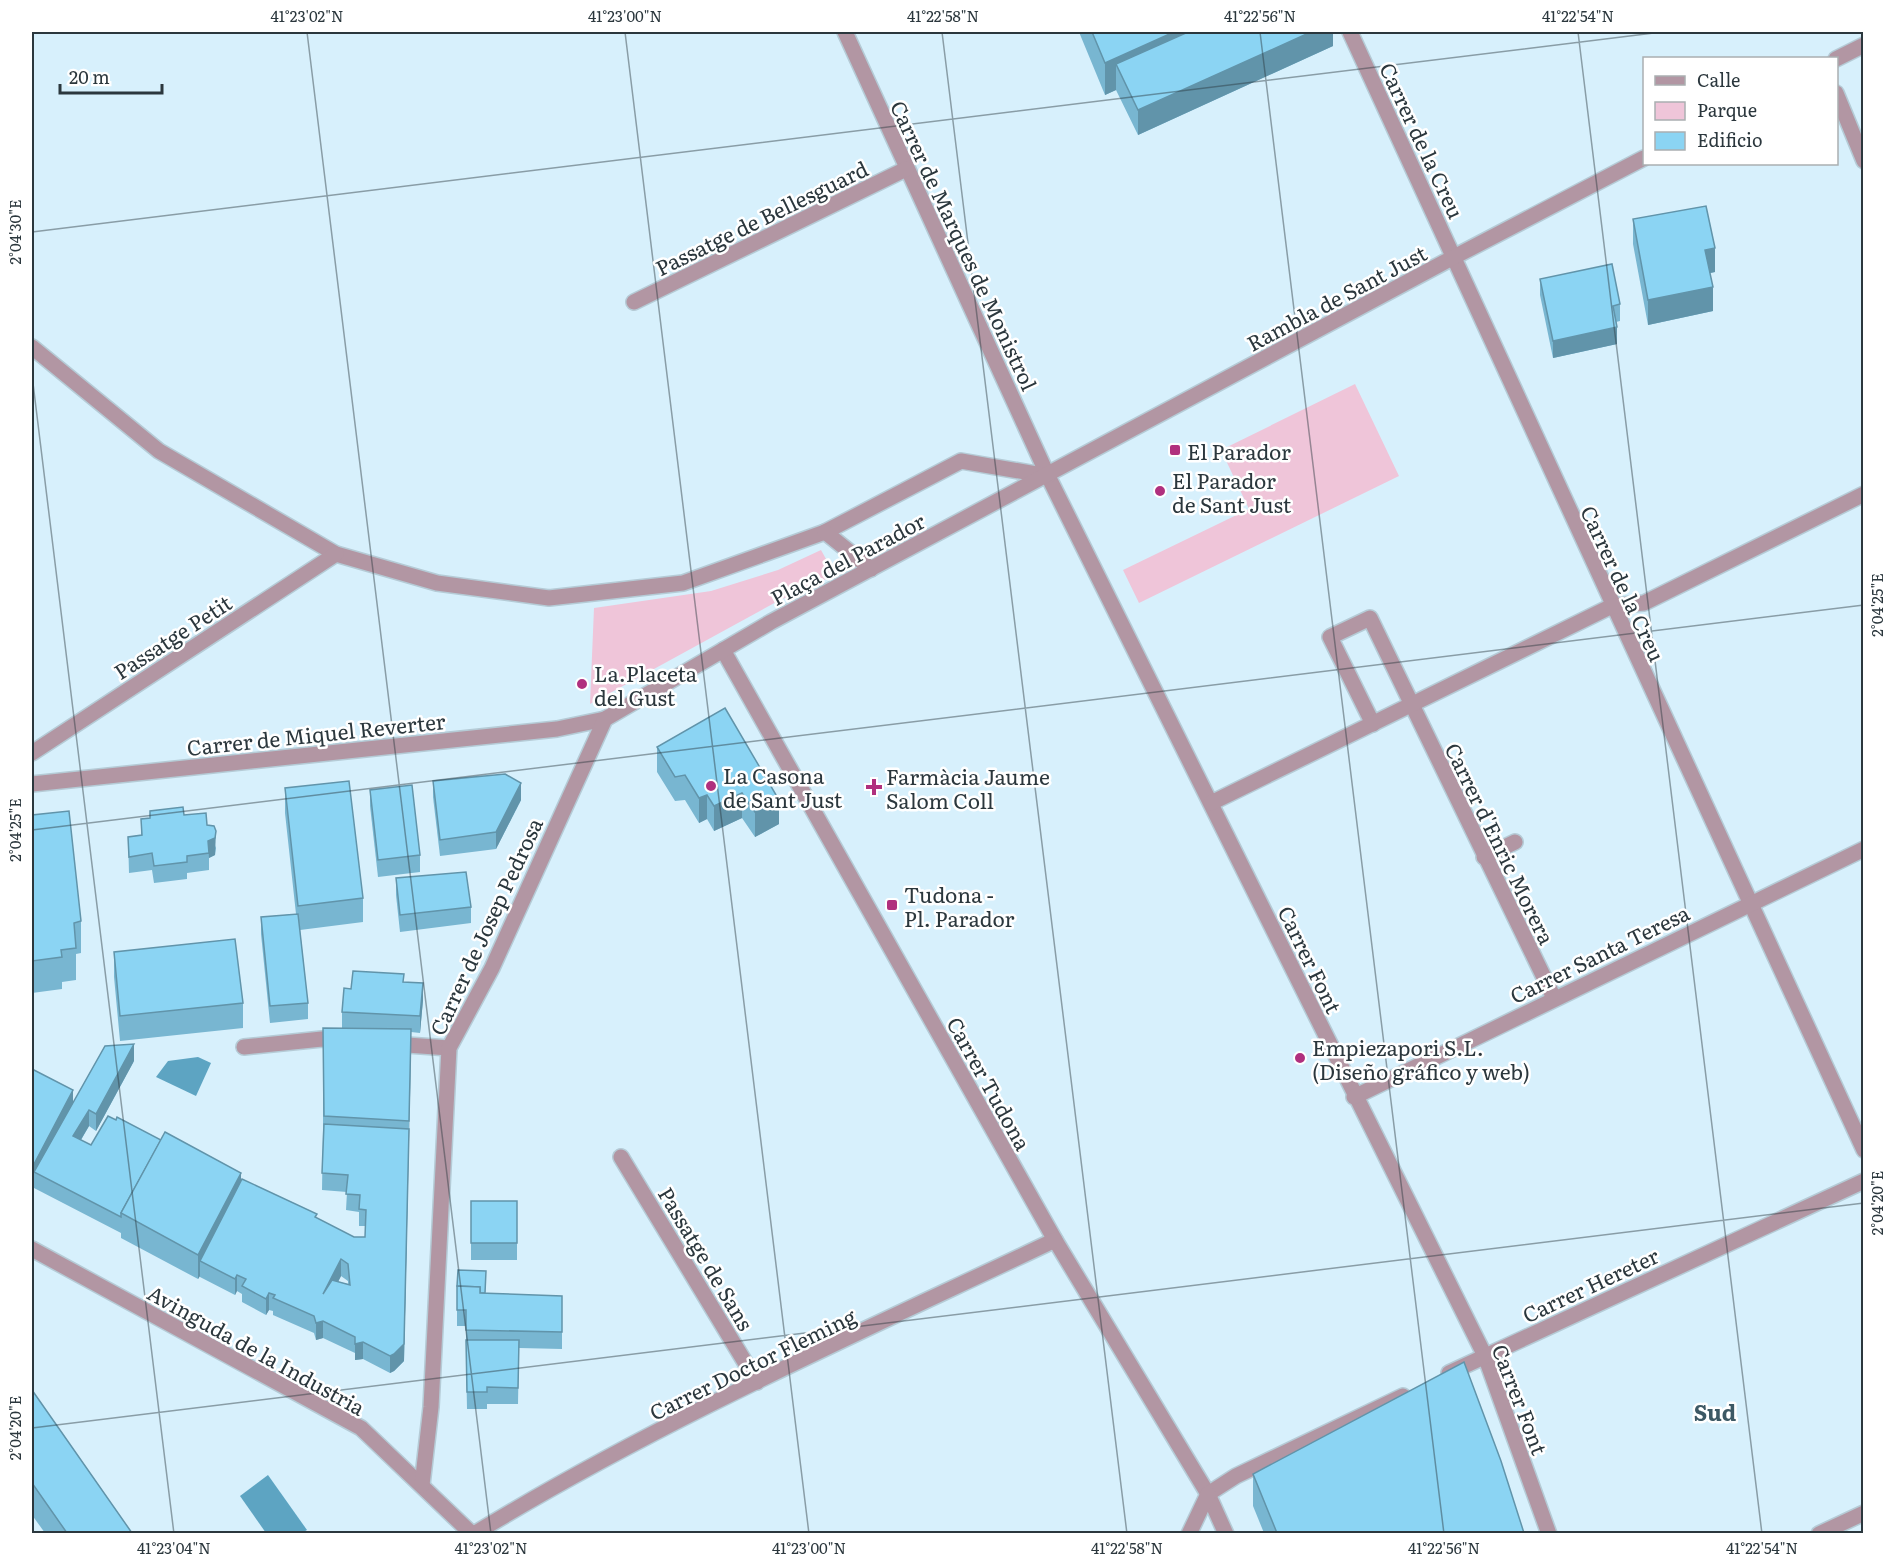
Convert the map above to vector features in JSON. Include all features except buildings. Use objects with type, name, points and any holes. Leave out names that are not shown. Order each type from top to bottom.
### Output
[{"type":"street","name":"Carrer de Marques de Monistrol","points":[[845,32],[1048,476]]},
{"type":"street","name":"Carrer de la Creu","points":[[1350,32],[1863,1150]]},
{"type":"street","points":[[1838,58],[1863,45]]},
{"type":"street","points":[[1838,98],[1863,161]]},
{"type":"street","name":"Rambla de Sant Just","points":[[1048,476],[1454,257],[1643,159]]},
{"type":"street","name":"Passatge de Bellesguard","points":[[633,302],[906,169]]},
{"type":"street","points":[[32,347],[159,451],[336,554],[437,583],[549,597],[683,583],[825,532],[961,461],[1048,476]]},
{"type":"street","name":"Plaça del Parador","points":[[604,719],[723,650],[871,569],[1048,476]]},
{"type":"street","name":"Carrer Font","points":[[1048,476],[1121,620],[1354,1097],[1485,1356],[1549,1533]]},
{"type":"street","points":[[1211,803],[1612,606],[1644,603],[1863,494]]},
{"type":"street","points":[[825,532],[871,569]]},
{"type":"street","name":"Passatge Petit","points":[[32,753],[336,554]]},
{"type":"street","name":"Carrer d'Enric Morera","points":[[1373,724],[1330,637],[1370,618],[1410,705],[1554,998]]},
{"type":"street","name":"Carrer Tudona","points":[[723,650],[1054,1240],[1208,1494],[1226,1533]]},
{"type":"street","name":"Carrer de Miquel Reverter","points":[[32,784],[545,730],[604,719]]},
{"type":"street","name":"Carrer de Josep Pedrosa","points":[[422,1485],[431,1407],[449,1048],[492,968],[604,719]]},
{"type":"street","points":[[1484,857],[1515,842]]},
{"type":"street","name":"Carrer Santa Teresa","points":[[1354,1097],[1863,849]]},
{"type":"street","points":[[244,1047],[322,1039],[356,1041]]},
{"type":"street","points":[[378,1043],[449,1048]]},
{"type":"street","name":"Passatge de Sans","points":[[621,1157],[758,1382]]},
{"type":"street","name":"Carrer Hereter","points":[[1434,1381],[1863,1181]]},
{"type":"street","name":"Carrer Doctor Fleming","points":[[473,1533],[533,1497],[758,1382],[1054,1240]]},
{"type":"street","name":"Avinguda de la Industria","points":[[32,1249],[361,1428],[473,1533]]},
{"type":"street","points":[[1189,1533],[1208,1494],[1236,1476],[1413,1391]]},
{"type":"street","points":[[1819,1533],[1863,1513]]},
{"type":"green space","points":[[1355,384],[1399,476],[1139,603],[1123,570],[1249,509],[1221,450]]},
{"type":"green space","points":[[821,550],[835,575],[778,601],[590,704],[594,608],[711,591],[778,570]]},
{"type":"water","points":[[198,1057],[211,1063],[196,1096],[156,1077],[168,1061]]},
{"type":"water","points":[[268,1475],[307,1530],[302,1533],[266,1533],[240,1496]]},
{"type":"place","name":"El Parador","points":[[1175,450]]},
{"type":"place","name":"El Parador de Sant Just","points":[[1160,491]]},
{"type":"place","name":"La.Placeta del Gust","points":[[582,684]]},
{"type":"place","name":"La Casona de Sant Just","points":[[711,786]]},
{"type":"place","name":"Farmàcia Jaume Salom Coll","points":[[874,787]]},
{"type":"place","name":"Tudona - Pl. Parador","points":[[892,905]]},
{"type":"place","name":"Empiezapori S.L. (Diseño gráfico y web)","points":[[1300,1058]]},
{"type":"district","name":"Sud","points":[[1715,1411]]}]
